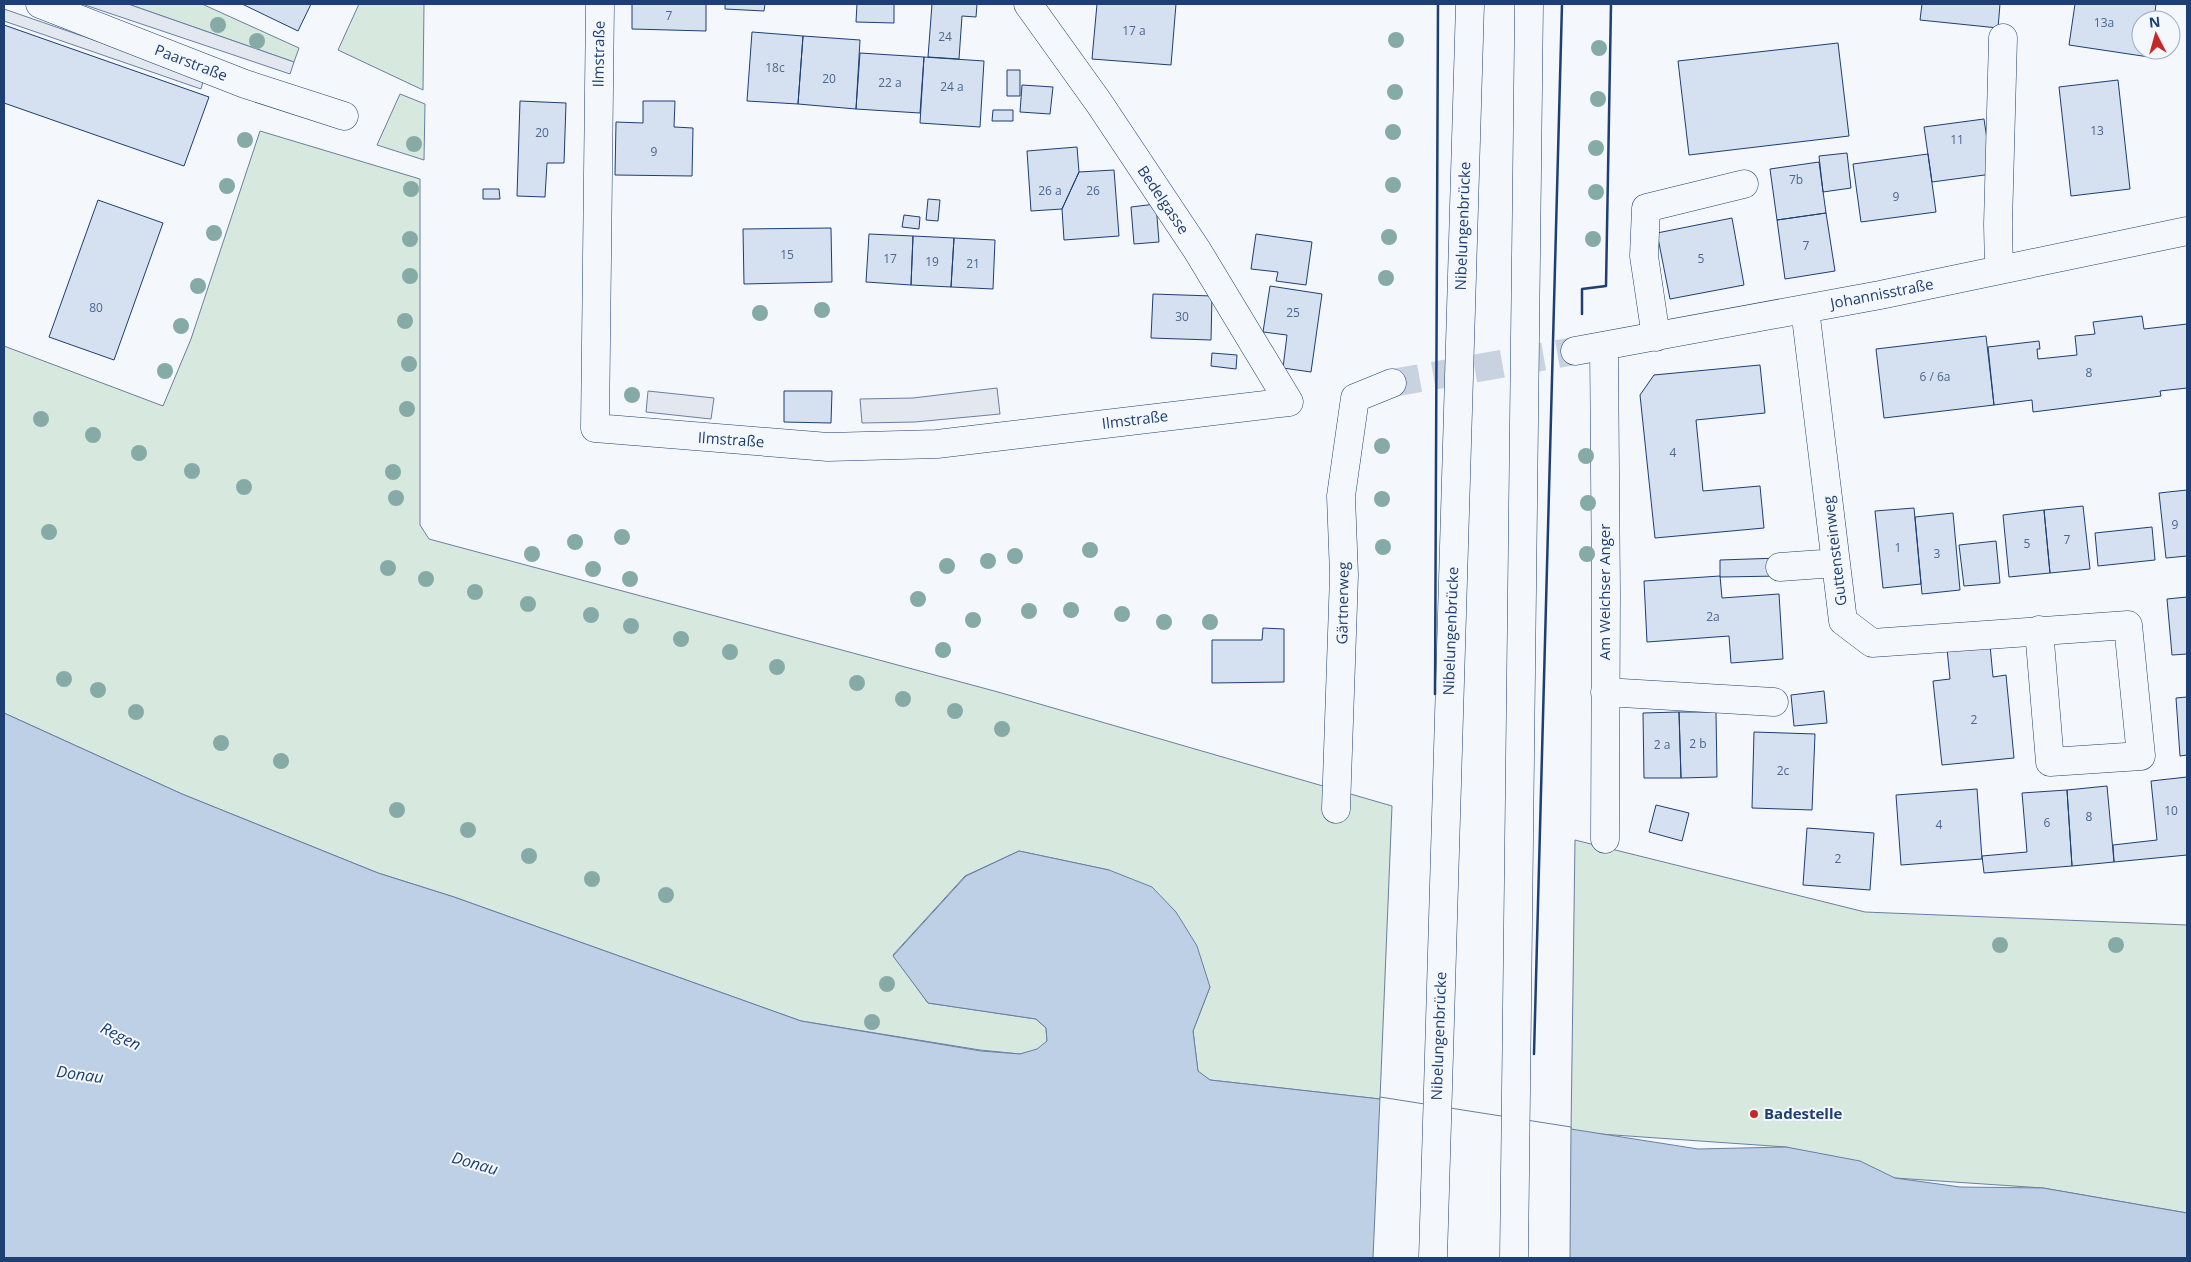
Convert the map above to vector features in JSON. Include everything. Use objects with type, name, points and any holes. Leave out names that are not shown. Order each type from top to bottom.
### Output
[{"type":"street","name":"Paarstraße","points":[[40,4],[245,84],[344,116]]},
{"type":"street","name":"Ilmstraße","points":[[600,4],[595,428],[828,447],[937,444],[1289,402]]},
{"type":"street","name":"Bedelgasse","points":[[1028,4],[1099,103],[1197,250],[1289,402]]},
{"type":"street","name":"Nibelungenbrücke","points":[[1433,1258],[1470,4]]},
{"type":"street","points":[[1514,1258],[1529,4]]},
{"type":"street","points":[[1999,270],[1998,224],[2003,38]]},
{"type":"street","points":[[1656,337],[1644,256],[1646,208],[1744,184]]},
{"type":"street","name":"Johannisstraße","points":[[1575,351],[1805,309],[2187,232]]},
{"type":"street","name":"Guttensteinweg","points":[[1805,309],[1843,621],[1872,643],[2039,630],[2128,625],[2141,756],[2050,762],[2039,630]]},
{"type":"street","name":"Am Weichser Anger","points":[[1604,346],[1606,692],[1604,839]]},
{"type":"street","name":"Gärtnerweg","points":[[1336,809],[1344,575],[1341,496],[1355,398],[1392,383]]},
{"type":"street","points":[[1780,567],[1836,563]]},
{"type":"street","points":[[1606,692],[1774,702]]},
{"type":"shaded area","points":[[82,4],[128,4],[294,62],[290,74]]},
{"type":"shaded area","points":[[128,4],[202,4],[299,48],[294,62]]},
{"type":"shaded area","points":[[359,4],[424,4],[423,90],[338,50]]},
{"type":"shaded area","points":[[4,9],[204,78],[201,89],[4,21]]},
{"type":"shaded area","points":[[400,94],[425,104],[424,160],[377,145]]},
{"type":"shaded area","points":[[260,131],[420,179],[420,525],[429,539],[998,692],[1392,806],[1380,1099],[1210,1080],[1198,1072],[1193,1031],[1210,987],[1109,870],[1019,851],[965,876],[893,955],[928,1003],[1036,1019],[1046,1028],[1047,1041],[1038,1050],[1020,1054],[980,1050],[801,1021],[454,897],[378,873],[182,794],[4,713],[4,346],[163,406],[191,339]]},
{"type":"shaded area","points":[[997,388],[1000,414],[915,422],[862,423],[860,399],[913,398]]},
{"type":"shaded area","points":[[648,391],[714,398],[711,419],[646,412]]},
{"type":"shaded area","points":[[1575,840],[1865,912],[2187,925],[2187,1213],[2043,1188],[1895,1178],[1786,1147],[1571,1132]]},
{"type":"water","points":[[4,713],[182,794],[378,873],[454,897],[801,1021],[981,1051],[1020,1054],[1037,1049],[1047,1041],[1046,1028],[1036,1019],[928,1003],[893,956],[966,876],[1019,851],[1109,870],[1152,887],[1176,912],[1197,946],[1210,987],[1193,1031],[1198,1071],[1210,1080],[1380,1099],[1698,1149],[1786,1147],[1860,1161],[1895,1178],[1960,1187],[2043,1188],[2187,1213],[2187,1258],[4,1258]]},
{"type":"pier","points":[[1380,1097],[1571,1127],[1570,1258],[1373,1258]]},
{"type":"building","points":[[242,4],[311,4],[298,31]]},
{"type":"building","points":[[632,4],[706,4],[706,31],[632,29]]},
{"type":"building","points":[[725,4],[765,4],[764,11],[725,9]]},
{"type":"building","points":[[857,4],[894,4],[894,23],[856,22]]},
{"type":"building","points":[[932,4],[977,4],[976,17],[962,16],[959,59],[928,57]]},
{"type":"building","points":[[1097,4],[1176,4],[1171,65],[1092,59]]},
{"type":"building","points":[[1922,4],[2000,4],[1998,28],[1920,20]]},
{"type":"building","points":[[2075,4],[2156,4],[2155,10],[2131,10],[2131,54],[2069,45]]},
{"type":"building","points":[[4,25],[209,97],[184,166],[4,103]]},
{"type":"building","points":[[752,32],[803,36],[798,104],[747,101]]},
{"type":"building","points":[[803,36],[860,40],[856,109],[798,104]]},
{"type":"building","points":[[1838,43],[1849,136],[1689,155],[1678,61]]},
{"type":"building","points":[[860,53],[924,57],[920,113],[856,109]]},
{"type":"building","points":[[924,57],[984,61],[980,127],[920,123]]},
{"type":"building","points":[[1007,70],[1020,70],[1020,96],[1007,96]]},
{"type":"building","points":[[2118,80],[2130,189],[2071,196],[2059,87]]},
{"type":"building","points":[[1022,85],[1053,87],[1050,114],[1020,112]]},
{"type":"building","points":[[520,101],[566,103],[564,163],[547,163],[545,197],[517,196]]},
{"type":"building","points":[[643,101],[675,101],[674,127],[693,128],[692,176],[615,175],[616,122],[643,123]]},
{"type":"building","points":[[993,110],[1013,110],[1013,121],[992,121]]},
{"type":"building","points":[[1984,119],[1992,174],[1932,182],[1924,127]]},
{"type":"building","points":[[1077,147],[1079,172],[1062,209],[1031,211],[1027,151]]},
{"type":"building","points":[[1847,153],[1851,188],[1823,192],[1819,156]]},
{"type":"building","points":[[1928,154],[1936,212],[1861,222],[1853,164]]},
{"type":"building","points":[[1819,162],[1826,213],[1777,220],[1770,169]]},
{"type":"building","points":[[1114,170],[1119,236],[1064,240],[1062,209],[1079,172]]},
{"type":"building","points":[[483,189],[499,189],[500,199],[483,199]]},
{"type":"building","points":[[928,199],[940,200],[938,221],[926,220]]},
{"type":"building","points":[[98,200],[163,223],[114,360],[49,337]]},
{"type":"building","points":[[1156,204],[1159,242],[1134,244],[1131,207]]},
{"type":"building","points":[[1826,213],[1835,271],[1785,279],[1777,220]]},
{"type":"building","points":[[904,215],[920,217],[919,229],[902,227]]},
{"type":"building","points":[[1732,218],[1744,285],[1670,299],[1657,233]]},
{"type":"building","points":[[831,228],[832,282],[744,284],[743,229]]},
{"type":"building","points":[[869,234],[913,236],[911,285],[866,282]]},
{"type":"building","points":[[1256,234],[1312,242],[1306,285],[1276,281],[1278,272],[1251,269]]},
{"type":"building","points":[[913,236],[954,238],[951,287],[911,285]]},
{"type":"building","points":[[954,238],[995,240],[993,289],[951,287]]},
{"type":"building","points":[[1270,286],[1322,294],[1311,372],[1283,368],[1287,335],[1263,332]]},
{"type":"building","points":[[1153,294],[1212,296],[1211,340],[1151,338]]},
{"type":"building","points":[[2142,316],[2144,329],[2187,324],[2187,388],[2160,391],[2161,396],[2033,412],[2032,400],[1994,405],[1988,347],[2039,341],[2040,349],[2037,349],[2038,359],[2077,355],[2075,336],[2095,334],[2093,322]]},
{"type":"building","points":[[1986,336],[1994,405],[1884,418],[1876,349]]},
{"type":"building","points":[[1212,353],[1237,355],[1236,369],[1211,366]]},
{"type":"building","points":[[1760,365],[1765,413],[1696,420],[1703,491],[1760,486],[1764,528],[1655,538],[1640,395],[1654,375]]},
{"type":"building","points":[[784,391],[832,391],[831,423],[784,422]]},
{"type":"building","points":[[2187,490],[2187,556],[2166,558],[2159,493]]},
{"type":"building","points":[[2083,506],[2090,569],[2050,573],[2044,510]]},
{"type":"building","points":[[1914,508],[1921,584],[1883,588],[1875,511]]},
{"type":"building","points":[[2044,510],[2050,573],[2009,577],[2003,515]]},
{"type":"building","points":[[1953,513],[1960,590],[1922,594],[1915,517]]},
{"type":"building","points":[[2152,527],[2155,560],[2098,566],[2095,533]]},
{"type":"building","points":[[1996,541],[2000,583],[1964,586],[1959,545]]},
{"type":"building","points":[[1780,558],[1780,576],[1720,577],[1720,560]]},
{"type":"building","points":[[1720,576],[1722,598],[1779,594],[1783,659],[1731,663],[1729,636],[1647,642],[1644,581]]},
{"type":"building","points":[[2187,597],[2187,654],[2172,655],[2167,599]]},
{"type":"building","points":[[1263,628],[1284,629],[1284,682],[1212,683],[1212,640],[1262,640]]},
{"type":"building","points":[[1990,645],[1993,677],[2006,675],[2014,758],[1942,765],[1933,681],[1950,679],[1947,649]]},
{"type":"building","points":[[1824,691],[1827,723],[1794,726],[1791,695]]},
{"type":"building","points":[[2187,697],[2187,755],[2180,756],[2176,698]]},
{"type":"building","points":[[1679,712],[1681,778],[1644,778],[1643,713]]},
{"type":"building","points":[[1679,712],[1716,712],[1717,777],[1681,778]]},
{"type":"building","points":[[1754,732],[1815,734],[1812,810],[1752,808]]},
{"type":"building","points":[[2187,777],[2187,855],[2114,862],[2113,845],[2157,840],[2151,781]]},
{"type":"building","points":[[2107,786],[2114,862],[2072,866],[2067,790]]},
{"type":"building","points":[[1977,789],[1982,859],[1901,865],[1896,795]]},
{"type":"building","points":[[2067,790],[2072,866],[1984,873],[1982,856],[2027,852],[2022,793]]},
{"type":"building","points":[[1656,805],[1689,813],[1682,841],[1649,832]]},
{"type":"building","points":[[1807,828],[1874,833],[1870,890],[1803,885]]},
{"type":"tunnel","points":[[1392,383],[1575,351]]},
{"type":"wall","points":[[1435,694],[1438,4]]},
{"type":"wall","points":[[1534,1054],[1562,4]]},
{"type":"wall","points":[[1582,314],[1582,289],[1606,286],[1611,4]]},
{"type":"place","name":"Badestelle","points":[[1754,1114]]},
{"type":"water label","name":"Regen","points":[[121,1036]]},
{"type":"water label","name":"Donau","points":[[80,1074]]},
{"type":"water label","name":"Donau","points":[[475,1163]]}]
